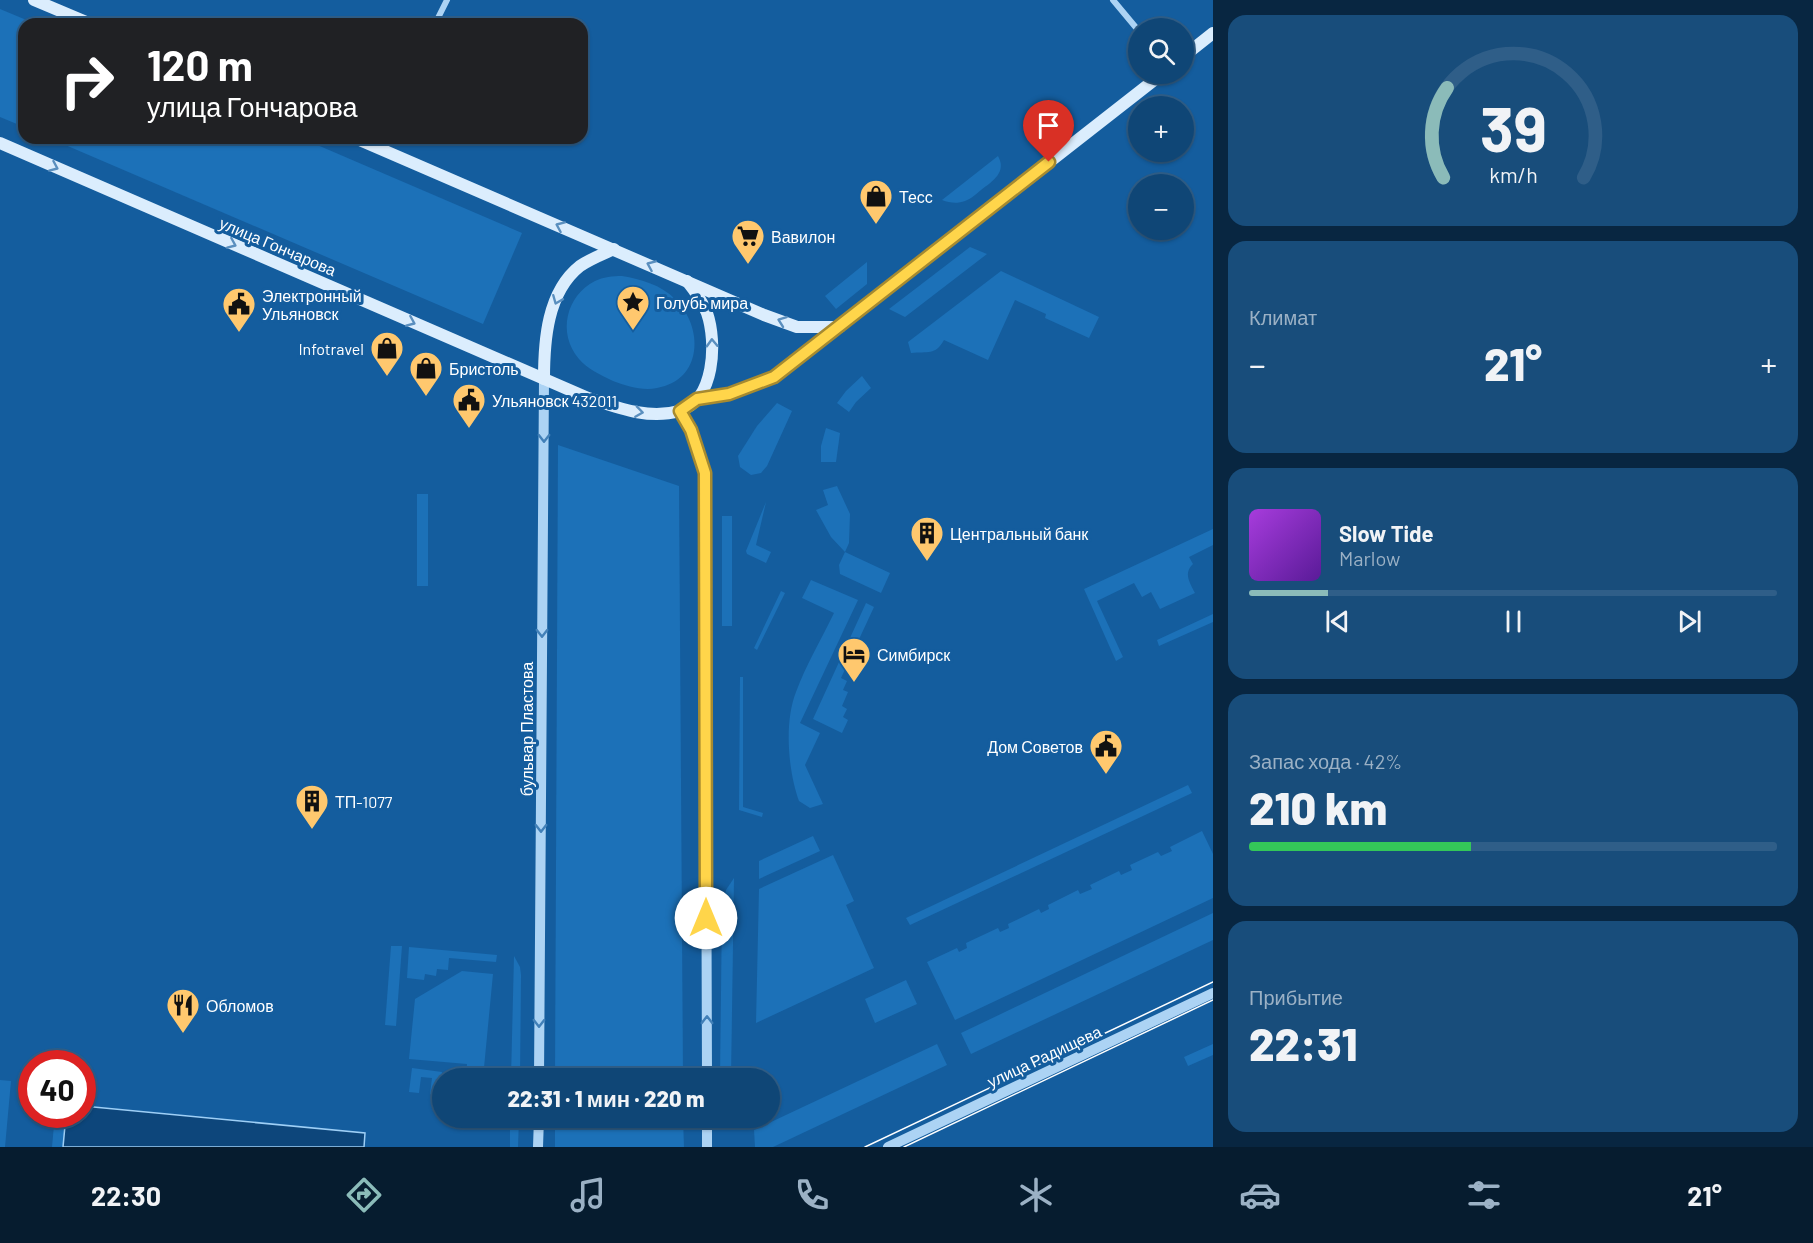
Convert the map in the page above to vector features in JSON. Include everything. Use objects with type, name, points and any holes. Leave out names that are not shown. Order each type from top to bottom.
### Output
[{"type":"main road","points":[[34,0],[77,18]]},
{"type":"main road","points":[[1194,48],[1213,33]]},
{"type":"main road","points":[[697,399],[729,394],[774,377],[1149,84]]},
{"type":"main road","name":"улица Гончарова","points":[[0,143],[588,398],[623,409],[657,413],[680,411]]},
{"type":"main road","points":[[380,144],[764,315],[796,327],[840,327]]},
{"type":"main road","points":[[544,379],[546,334],[557,297],[564,284],[582,265],[614,249]]},
{"type":"main road","points":[[680,411],[697,399],[705,385],[711,368],[713,348],[706,313],[698,296],[687,281]]},
{"type":"street","points":[[438,18],[447,0]]},
{"type":"street","points":[[1113,0],[1128,18]]},
{"type":"street","name":"бульвар Пластова","points":[[539,1068],[544,379]]},
{"type":"street","points":[[680,411],[691,430],[705,473],[707,1068]]},
{"type":"street","name":"улица Радищева","points":[[888,1147],[1213,993]]},
{"type":"street","points":[[538,1128],[538,1147]]},
{"type":"street","points":[[707,1128],[707,1147]]},
{"type":"shaded area","points":[[0,9],[22,18],[18,18],[18,124],[0,117]]},
{"type":"shaded area","points":[[63,144],[315,144],[522,233],[483,324]]},
{"type":"shaded area","points":[[998,156],[1000,171],[990,183],[967,200],[959,203],[942,200]]},
{"type":"shaded area","points":[[970,247],[987,254],[905,317],[889,309]]},
{"type":"shaded area","points":[[867,262],[867,284],[836,309],[825,296]]},
{"type":"shaded area","points":[[1001,271],[1099,317],[1089,338],[1045,318],[1046,314],[1015,300],[988,360],[944,340],[934,351],[911,353],[908,342]]},
{"type":"shaded area","points":[[622,276],[643,281],[663,290],[675,299],[691,324],[694,351],[691,364],[683,375],[672,383],[646,389],[618,383],[586,366],[572,349],[568,338],[568,316],[577,296],[595,281]]},
{"type":"shaded area","points":[[862,376],[871,388],[849,412],[837,403]]},
{"type":"shaded area","points":[[777,403],[792,411],[767,466],[761,473],[751,475],[740,467],[738,456],[757,426]]},
{"type":"shaded area","points":[[826,428],[840,433],[836,462],[821,462],[821,446]]},
{"type":"shaded area","points":[[558,445],[679,486],[683,1068],[555,1068]]},
{"type":"shaded area","points":[[837,486],[850,514],[849,543],[845,552],[831,537],[816,510],[828,505],[823,490]]},
{"type":"shaded area","points":[[417,494],[428,494],[428,586],[417,586]]},
{"type":"shaded area","points":[[766,502],[756,545],[771,552],[766,563],[747,554],[746,551]]},
{"type":"shaded area","points":[[722,516],[732,516],[732,626],[722,626]]},
{"type":"shaded area","points":[[1213,529],[1213,545],[1189,557],[1193,564],[1188,571],[1188,578],[1195,593],[1160,609],[1151,592],[1142,597],[1134,583],[1097,601],[1123,657],[1116,661],[1084,589]]},
{"type":"shaded area","points":[[845,552],[890,573],[881,593],[840,574],[839,565]]},
{"type":"shaded area","points":[[811,580],[858,600],[800,723],[820,733],[805,765],[823,804],[810,808],[799,801],[792,776],[789,746],[790,717],[800,682],[834,613],[802,598]]},
{"type":"shaded area","points":[[781,591],[785,593],[757,650],[754,648]]},
{"type":"shaded area","points":[[866,603],[874,607],[841,678],[847,681],[843,690],[848,692],[842,706],[847,709],[843,717],[848,720],[842,733],[813,719]]},
{"type":"shaded area","points":[[1213,614],[1213,622],[1159,646],[1157,640]]},
{"type":"shaded area","points":[[740,677],[743,677],[743,807],[763,813],[762,817],[739,810]]},
{"type":"shaded area","points":[[1188,785],[1192,793],[910,925],[906,918]]},
{"type":"shaded area","points":[[1202,831],[1213,854],[1213,898],[955,1020],[927,962],[957,948],[959,952],[967,948],[966,943],[998,928],[1000,932],[1009,928],[1008,924],[1039,909],[1041,913],[1049,909],[1048,905],[1078,890],[1080,894],[1092,889],[1090,885],[1119,871],[1121,875],[1132,870],[1130,865],[1158,852],[1161,856],[1172,851],[1170,847]]},
{"type":"shaded area","points":[[813,836],[820,851],[759,879],[759,861]]},
{"type":"shaded area","points":[[833,855],[854,901],[846,905],[874,968],[756,1023],[759,889]]},
{"type":"shaded area","points":[[734,878],[731,1068],[720,1068],[722,909],[726,890]]},
{"type":"shaded area","points":[[1213,913],[1213,940],[971,1054],[961,1033]]},
{"type":"shaded area","points":[[391,946],[402,946],[396,1026],[385,1025]]},
{"type":"shaded area","points":[[409,947],[497,955],[496,962],[449,958],[448,970],[437,969],[436,976],[425,974],[424,980],[407,978]]},
{"type":"shaded area","points":[[514,956],[520,967],[521,975],[520,1068],[511,1068]]},
{"type":"shaded area","points":[[462,971],[493,974],[484,1068],[467,1068],[467,1064],[409,1059],[415,999]]},
{"type":"shaded area","points":[[906,980],[917,1004],[875,1023],[865,999]]},
{"type":"shaded area","points":[[937,1044],[947,1065],[773,1147],[755,1147],[754,1130],[780,1128],[780,1118]]},
{"type":"shaded area","points":[[1213,1044],[1213,1055],[1188,1066],[1184,1057]]},
{"type":"shaded area","points":[[412,1068],[432,1071],[432,1078],[421,1077],[419,1093],[409,1092]]},
{"type":"shaded area","points":[[0,1080],[11,1081],[5,1147],[0,1147]]},
{"type":"shaded area","points":[[96,1107],[365,1133],[364,1147],[63,1147],[65,1128],[96,1128]]},
{"type":"shaded area","points":[[54,1128],[65,1128],[63,1147],[52,1147]]},
{"type":"shaded area","points":[[510,1128],[519,1128],[518,1147],[510,1147]]},
{"type":"shaded area","points":[[555,1128],[683,1128],[684,1147],[555,1147]]},
{"type":"tram line","points":[[865,1147],[1213,982]]},
{"type":"tram line","points":[[904,1147],[1213,1000]]},
{"type":"place","name":"Тесс","points":[[876,225]]},
{"type":"place","name":"Вавилон","points":[[748,265]]},
{"type":"place","name":"Голубь мира","points":[[633,331]]},
{"type":"place","name":"Электронный Ульяновск","points":[[239,333]]},
{"type":"place","name":"Infotravel","points":[[387,377]]},
{"type":"place","name":"Бристоль","points":[[426,397]]},
{"type":"place","name":"Ульяновск 432011","points":[[469,429]]},
{"type":"place","name":"Центральный банк","points":[[927,562]]},
{"type":"place","name":"Симбирск","points":[[854,683]]},
{"type":"place","name":"Дом Советов","points":[[1106,775]]},
{"type":"place","name":"ТП-1077","points":[[312,830]]},
{"type":"place","name":"Обломов","points":[[183,1034]]},
{"type":"route","points":[[706,918],[705,473],[691,430],[680,411],[697,399],[729,394],[774,377],[1049,162]]}]
